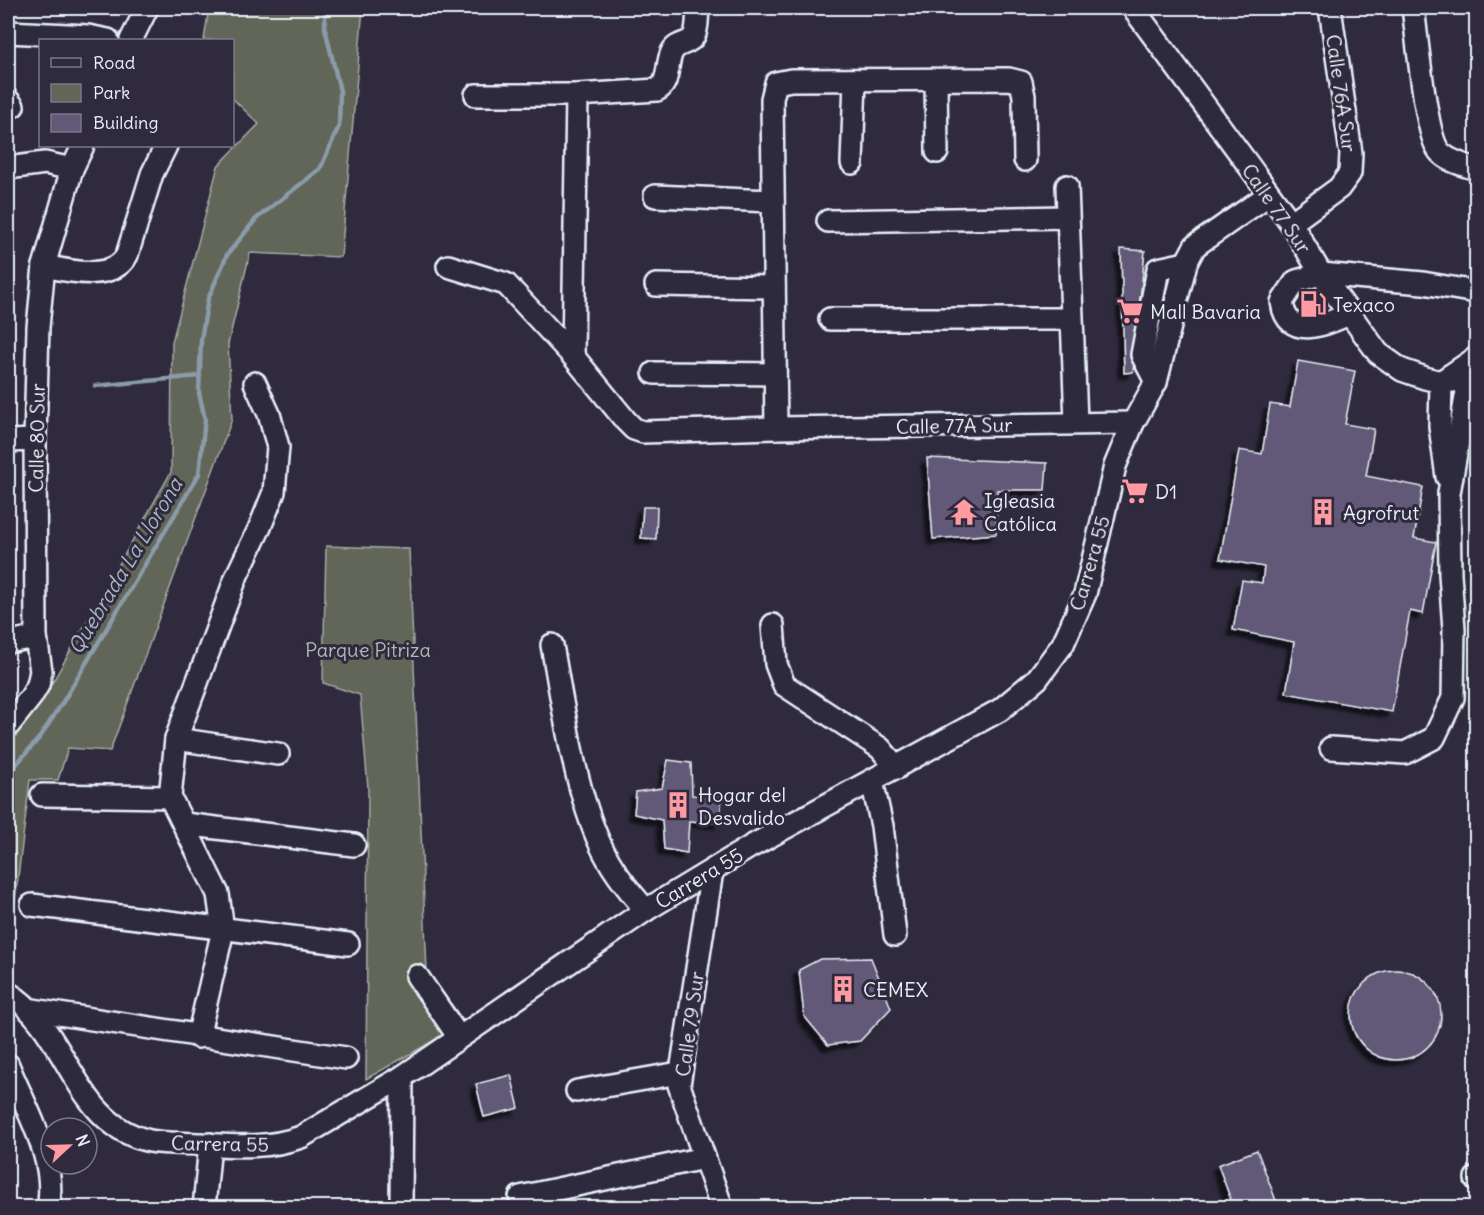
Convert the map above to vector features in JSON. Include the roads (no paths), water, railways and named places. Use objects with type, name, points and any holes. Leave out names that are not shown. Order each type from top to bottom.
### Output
[{"type":"street","points":[[132,39],[147,8]]},
{"type":"street","points":[[476,95],[577,95],[662,88],[671,53],[676,45],[691,40],[696,34],[698,8]]},
{"type":"street","name":"Calle 77 Sur","points":[[1133,8],[1268,195],[1291,223],[1321,274],[1378,353],[1413,375],[1440,382],[1473,379]]},
{"type":"street","name":"Calle 76A Sur","points":[[1291,223],[1339,188],[1350,173],[1351,153],[1330,8]]},
{"type":"street","points":[[1413,8],[1431,130],[1438,151],[1455,162],[1476,169]]},
{"type":"street","points":[[8,32],[88,36],[103,39]]},
{"type":"street","points":[[776,428],[772,99],[776,84],[791,80],[1009,79],[1021,82],[1024,96],[1025,160]]},
{"type":"street","points":[[852,163],[855,80]]},
{"type":"street","points":[[936,80],[937,152]]},
{"type":"street","points":[[573,356],[577,95]]},
{"type":"street","name":"Calle 80 Sur","points":[[8,726],[38,685],[41,671],[36,637],[35,440],[38,327],[44,266],[72,169],[83,147]]},
{"type":"street","points":[[44,266],[104,272],[121,264],[127,255],[152,174],[166,147]]},
{"type":"street","points":[[8,168],[45,163],[72,169]]},
{"type":"street","points":[[1067,186],[1076,423]]},
{"type":"street","name":"Carrera 55","points":[[8,993],[33,1011],[49,1030],[80,1087],[113,1124],[151,1141],[264,1146],[301,1137],[402,1077],[458,1036],[646,910],[750,847],[1000,710],[1037,679],[1063,644],[1084,594],[1115,466],[1133,423],[1155,382],[1186,263],[1195,246],[1268,195]]},
{"type":"street","points":[[655,196],[773,201]]},
{"type":"street","points":[[828,221],[1067,217]]},
{"type":"street","points":[[448,266],[506,284],[573,356]]},
{"type":"street","points":[[1349,314],[1314,327],[1293,324],[1284,313],[1282,302],[1296,281],[1321,274],[1424,283],[1476,291]]},
{"type":"street","points":[[656,285],[774,287]]},
{"type":"street","points":[[830,319],[1071,319]]},
{"type":"street","name":"Calle 77A Sur","points":[[573,356],[626,421],[634,429],[643,432],[1133,423]]},
{"type":"street","points":[[1332,748],[1405,753],[1434,738],[1453,698],[1454,629],[1449,574],[1449,493],[1440,426],[1440,382],[1476,358]]},
{"type":"street","points":[[654,373],[775,374]]},
{"type":"street","points":[[1449,493],[1473,379]]},
{"type":"street","points":[[198,1037],[223,930],[218,894],[170,797],[177,740],[237,575],[274,492],[278,447],[269,414],[255,383]]},
{"type":"street","points":[[8,441],[35,440]]},
{"type":"street","points":[[773,626],[776,664],[784,685],[880,748],[897,768]]},
{"type":"street","points":[[8,642],[36,637]]},
{"type":"street","points":[[552,645],[558,680],[592,823],[614,869],[646,910]]},
{"type":"street","points":[[177,740],[278,754]]},
{"type":"street","points":[[872,782],[882,826],[895,935]]},
{"type":"street","points":[[42,795],[170,797]]},
{"type":"street","points":[[184,824],[354,845]]},
{"type":"street","name":"Calle 79 Sur","points":[[712,871],[679,1072],[683,1100],[722,1208]]},
{"type":"street","points":[[32,905],[348,944]]},
{"type":"street","points":[[417,976],[458,1036]]},
{"type":"street","points":[[33,1011],[346,1058]]},
{"type":"street","points":[[8,1065],[12,1090],[44,1153],[50,1197],[48,1208]]},
{"type":"street","points":[[577,1090],[679,1072]]},
{"type":"street","points":[[401,1208],[402,1077]]},
{"type":"street","points":[[204,1208],[210,1144]]},
{"type":"street","points":[[522,1202],[704,1158]]},
{"type":"waterway","name":"Quebrada La Llorona","points":[[8,774],[40,737],[61,705],[199,474],[205,419],[199,393],[201,340],[208,299],[227,255],[256,219],[320,169],[339,126],[340,91],[325,28],[325,8]]},
{"type":"waterway","points":[[95,386],[200,376]]},
{"type":"place","name":"Texaco","points":[[1313,304]]},
{"type":"place","name":"Mall Bavaria","points":[[1130,311]]},
{"type":"place","name":"D1","points":[[1135,491]]},
{"type":"place","name":"Igleasia Católica","points":[[964,512]]},
{"type":"place","name":"Agrofrut","points":[[1323,512]]},
{"type":"place","name":"Hogar del Desvalido","points":[[678,805]]},
{"type":"place","name":"CEMEX","points":[[843,989]]},
{"type":"park label","name":"Parque Pitriza","points":[[368,649]]}]
